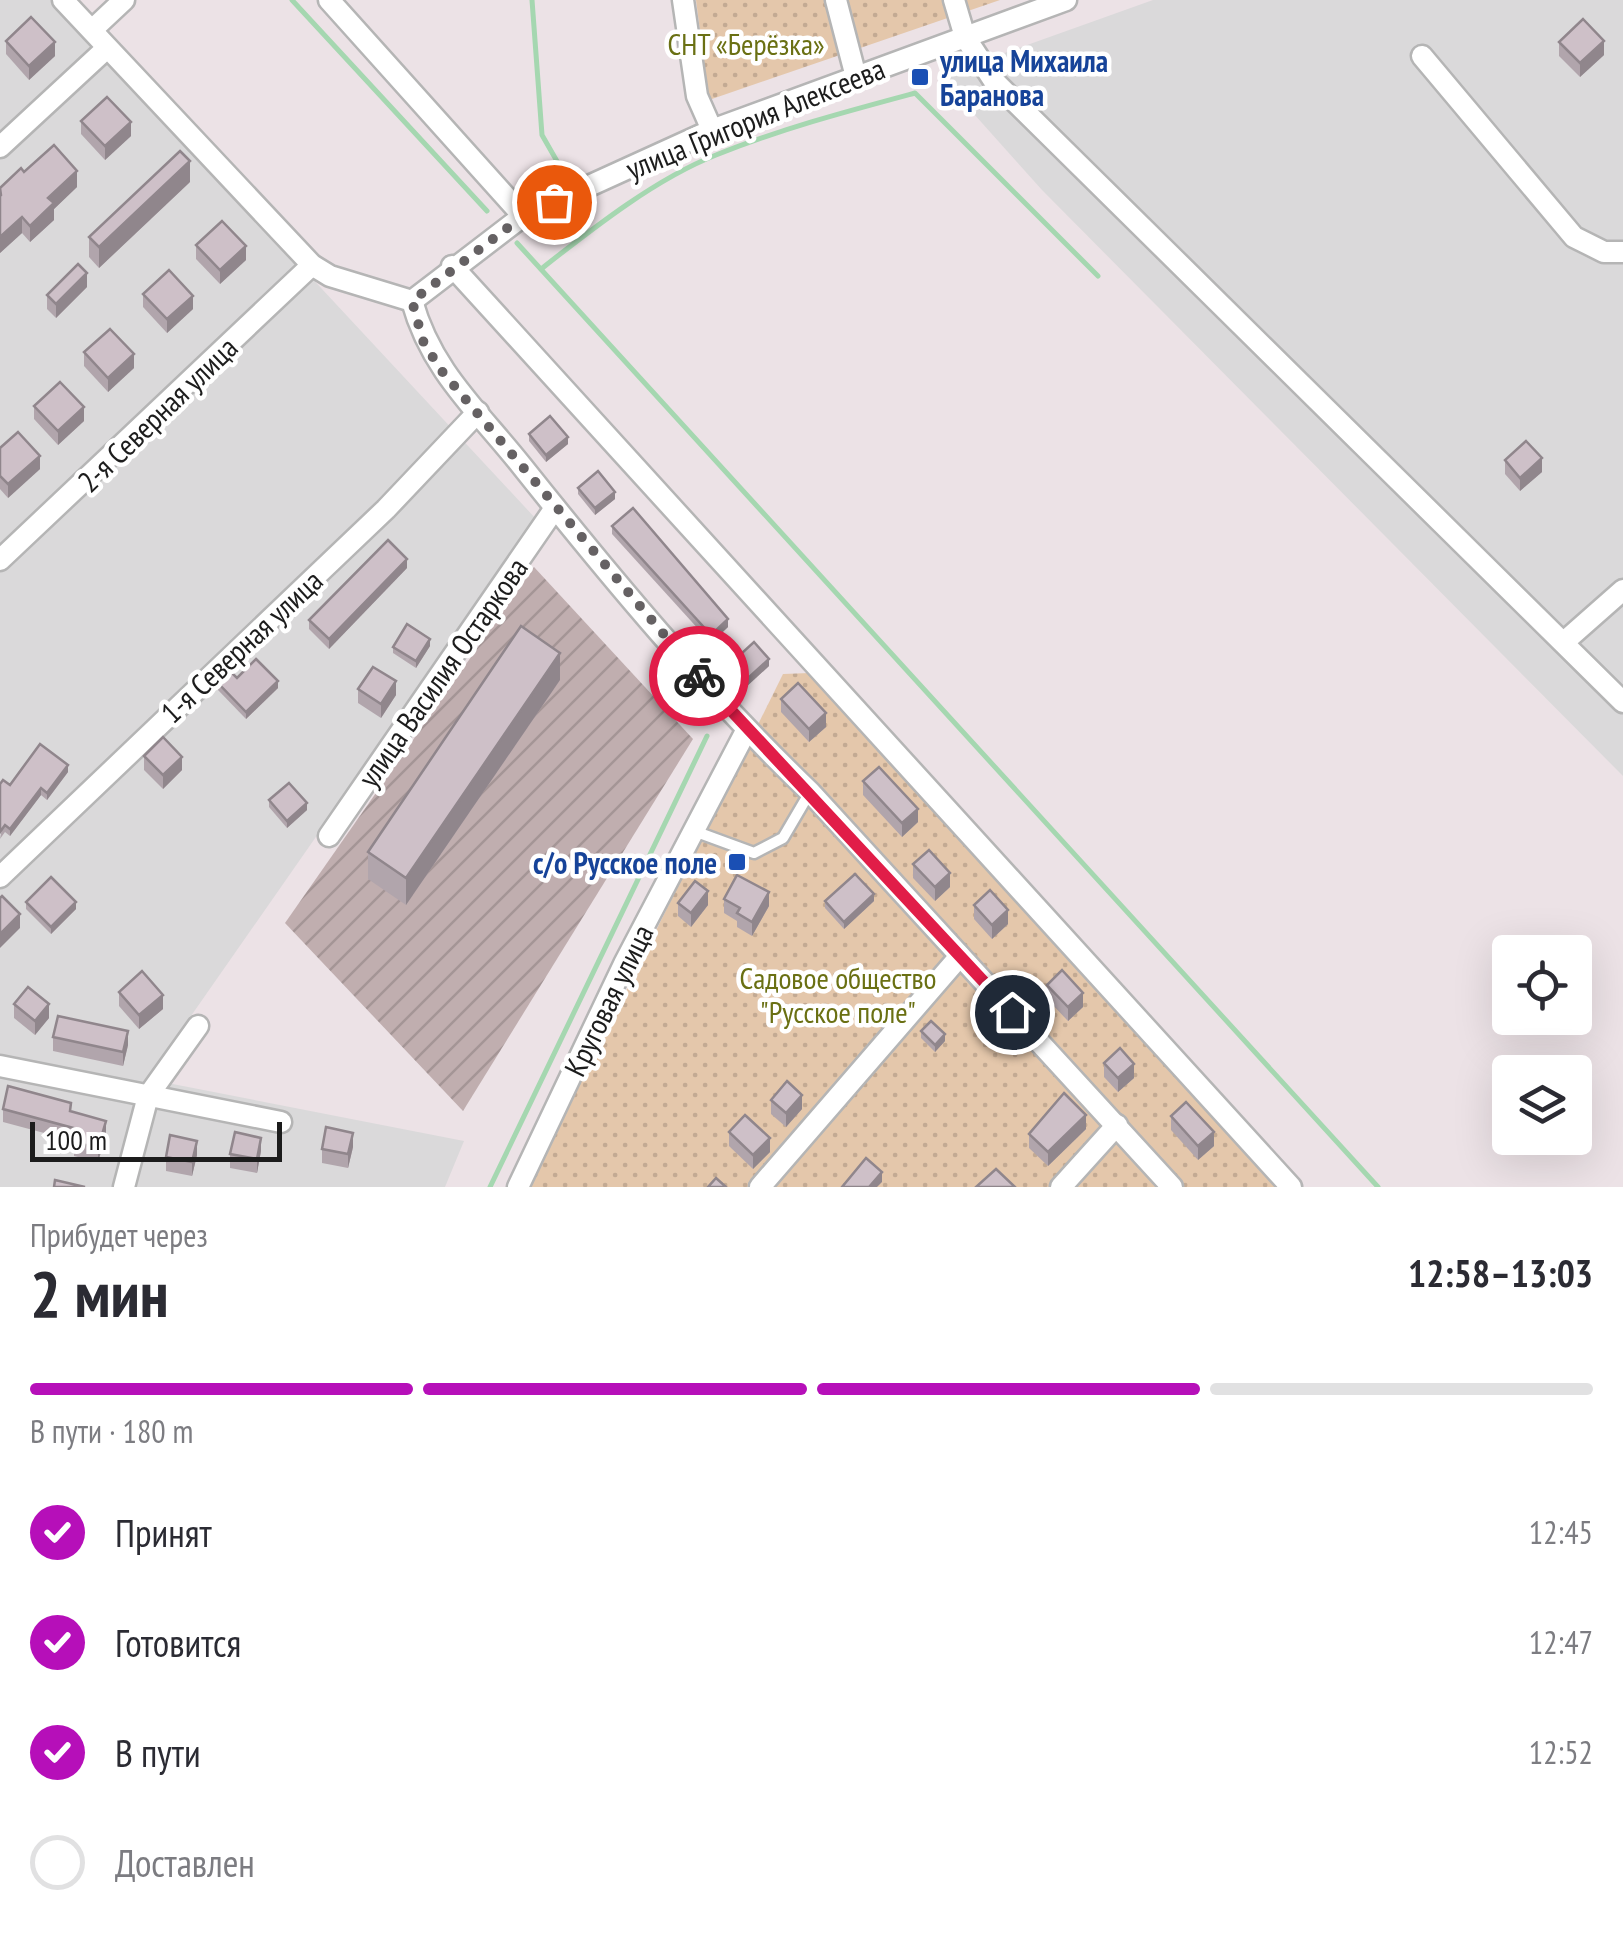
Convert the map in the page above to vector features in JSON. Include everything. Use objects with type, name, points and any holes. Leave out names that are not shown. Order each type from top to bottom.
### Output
[{"type":"street","points":[[63,0],[312,265],[330,276],[412,301],[423,341],[440,369],[746,731],[810,792],[1172,1187]]},
{"type":"street","points":[[92,30],[124,0]]},
{"type":"street","points":[[330,0],[523,216]]},
{"type":"street","points":[[683,0],[697,96],[712,130]]},
{"type":"street","points":[[836,0],[856,77]]},
{"type":"street","points":[[954,0],[964,37],[994,81],[1623,702]]},
{"type":"street","name":"улица Григория Алексеева","points":[[412,301],[452,266],[523,216],[712,130],[1066,0]]},
{"type":"street","points":[[0,147],[107,48]]},
{"type":"street","points":[[1422,56],[1574,237],[1604,252],[1623,252]]},
{"type":"street","name":"2-я Северная улица","points":[[0,560],[312,265]]},
{"type":"street","points":[[452,266],[1290,1187]]},
{"type":"street","name":"1-я Северная улица","points":[[0,876],[386,509],[478,412]]},
{"type":"street","name":"улица Василия Остаркова","points":[[330,836],[555,508]]},
{"type":"street","points":[[1564,642],[1623,590]]},
{"type":"street","name":"Круговая улица","points":[[518,1187],[746,731]]},
{"type":"street","points":[[760,1187],[960,956]]},
{"type":"street","points":[[124,1187],[148,1096],[198,1026]]},
{"type":"street","points":[[0,1066],[281,1122]]},
{"type":"street","points":[[1061,1187],[1117,1125]]},
{"type":"lane","points":[[693,831],[754,852],[782,838],[810,792]]},
{"type":"shaded area","points":[[0,0],[53,0],[537,520],[147,1079],[464,1141],[445,1187],[0,1187]]},
{"type":"shaded area","points":[[1153,0],[1623,0],[1623,776],[1042,190],[940,76]]},
{"type":"shaded area","points":[[534,567],[693,739],[463,1111],[285,923]]},
{"type":"green space","name":"СНТ «Берёзка»","points":[[696,0],[1000,0],[709,100]]},
{"type":"green space","name":"Садовое общество \"Русское поле\"","points":[[809,673],[1276,1187],[529,1187],[783,674]]},
{"type":"building","points":[[31,17],[55,42],[29,66],[6,41]]},
{"type":"building","points":[[1583,19],[1604,41],[1580,63],[1559,42]]},
{"type":"building","points":[[107,97],[131,122],[105,146],[81,121]]},
{"type":"building","points":[[54,145],[77,171],[48,198],[54,203],[30,226],[22,217],[0,237],[0,188]]},
{"type":"building","points":[[180,151],[190,161],[99,247],[89,237]]},
{"type":"building","points":[[222,221],[246,246],[220,270],[196,245]]},
{"type":"building","points":[[78,264],[87,273],[56,304],[47,295]]},
{"type":"building","points":[[169,270],[193,296],[167,319],[143,294]]},
{"type":"building","points":[[110,329],[134,354],[108,378],[84,352]]},
{"type":"building","points":[[60,382],[84,407],[58,431],[34,406]]},
{"type":"building","points":[[550,416],[568,437],[546,455],[529,434]]},
{"type":"building","points":[[18,432],[40,456],[8,484],[0,476],[0,448]]},
{"type":"building","points":[[1526,441],[1542,458],[1520,478],[1505,460]]},
{"type":"building","points":[[598,471],[615,492],[595,508],[578,488]]},
{"type":"building","points":[[633,508],[728,619],[711,635],[612,526]]},
{"type":"building","points":[[388,540],[407,559],[329,639],[309,620]]},
{"type":"building","points":[[407,624],[430,639],[416,661],[393,647]]},
{"type":"building","points":[[521,626],[560,653],[406,878],[368,852]]},
{"type":"building","points":[[754,642],[769,659],[746,680],[731,663]]},
{"type":"building","points":[[256,659],[278,681],[246,712],[218,683],[230,671],[237,678]]},
{"type":"building","points":[[373,667],[396,681],[381,704],[358,689]]},
{"type":"building","points":[[798,683],[826,713],[809,729],[781,699]]},
{"type":"building","points":[[163,737],[182,757],[163,775],[144,756]]},
{"type":"building","points":[[40,744],[68,765],[47,793],[41,788],[10,829],[5,825],[0,832],[0,784],[3,780],[10,785]]},
{"type":"building","points":[[879,767],[918,809],[902,823],[863,781]]},
{"type":"building","points":[[289,783],[307,803],[287,821],[269,800]]},
{"type":"building","points":[[929,850],[950,873],[935,887],[913,864]]},
{"type":"building","points":[[855,874],[874,894],[844,922],[825,901]]},
{"type":"building","points":[[737,875],[769,892],[752,922],[737,913],[740,908],[724,899]]},
{"type":"building","points":[[51,877],[76,902],[51,927],[26,902]]},
{"type":"building","points":[[695,881],[708,891],[691,913],[678,903]]},
{"type":"building","points":[[990,890],[1008,910],[992,925],[974,905]]},
{"type":"building","points":[[0,898],[20,914],[0,934]]},
{"type":"building","points":[[1062,970],[1083,993],[1068,1007],[1047,985]]},
{"type":"building","points":[[142,971],[163,995],[139,1015],[119,992]]},
{"type":"building","points":[[28,987],[49,1004],[35,1021],[14,1004]]},
{"type":"building","points":[[58,1016],[128,1031],[123,1052],[53,1037]]},
{"type":"building","points":[[931,1021],[945,1034],[935,1045],[921,1031]]},
{"type":"building","points":[[1120,1048],[1134,1064],[1118,1078],[1104,1063]]},
{"type":"building","points":[[787,1081],[802,1095],[786,1113],[771,1100]]},
{"type":"building","points":[[8,1086],[71,1103],[70,1111],[106,1121],[98,1148],[74,1142],[77,1129],[3,1109]]},
{"type":"building","points":[[1064,1093],[1086,1115],[1048,1152],[1029,1134]]},
{"type":"building","points":[[1186,1102],[1214,1132],[1198,1146],[1171,1116]]},
{"type":"building","points":[[745,1115],[770,1138],[753,1155],[729,1132]]},
{"type":"building","points":[[326,1127],[353,1133],[348,1154],[322,1149]]},
{"type":"building","points":[[235,1132],[261,1138],[257,1159],[230,1154]]},
{"type":"building","points":[[170,1135],[197,1141],[192,1162],[166,1157]]},
{"type":"building","points":[[866,1158],[882,1172],[869,1187],[842,1187]]},
{"type":"building","points":[[996,1169],[1015,1187],[976,1187]]},
{"type":"building","points":[[716,1178],[726,1187],[708,1187]]},
{"type":"building","points":[[55,1180],[85,1187],[54,1187]]},
{"type":"waterway","points":[[292,0],[487,211]]},
{"type":"waterway","points":[[532,0],[542,135],[566,177]]},
{"type":"waterway","points":[[541,269],[625,206],[693,165],[789,129],[915,93],[1098,276]]},
{"type":"waterway","points":[[517,243],[1378,1187]]},
{"type":"waterway","points":[[490,1187],[707,736]]},
{"type":"way so far","points":[[554,202],[523,216],[452,266],[412,301],[423,341],[440,369],[699,676]]},
{"type":"place","name":"улица Михаила Баранова","points":[[920,77]]},
{"type":"place","name":"с/о Русское поле","points":[[737,862]]},
{"type":"route","points":[[699,676],[746,731],[810,792],[1012,1012]]}]
